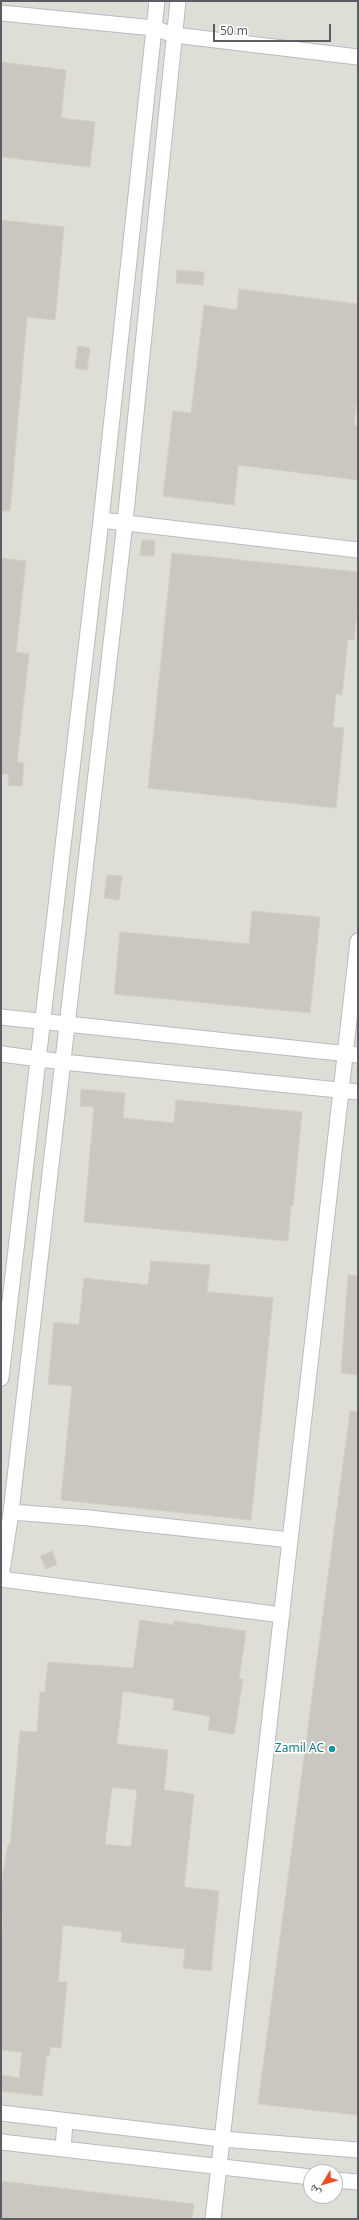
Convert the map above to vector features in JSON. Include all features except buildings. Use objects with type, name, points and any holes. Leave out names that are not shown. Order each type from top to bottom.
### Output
[{"type":"street","points":[[1,1378],[101,520],[157,1]]},
{"type":"street","points":[[178,1],[125,522],[11,1512],[1,1579],[282,1615]]},
{"type":"street","points":[[1,13],[154,28],[174,35],[358,56]]},
{"type":"street","points":[[101,520],[358,550]]},
{"type":"street","points":[[213,2219],[341,1090],[352,1055],[358,941]]},
{"type":"street","points":[[1,1017],[352,1055]]},
{"type":"street","points":[[1,1054],[63,1062],[358,1092]]},
{"type":"street","points":[[11,1512],[89,1518],[290,1540]]},
{"type":"street","points":[[1,2113],[222,2139],[358,2150]]},
{"type":"street","points":[[62,2149],[65,2121]]},
{"type":"street","points":[[1,2142],[303,2176]]},
{"type":"street","points":[[343,2181],[358,2182]]},
{"type":"shaded area","points":[[1,1],[358,1],[358,2219],[1,2219]]},
{"type":"place","name":"Zamil AC","points":[[332,1749]]}]
